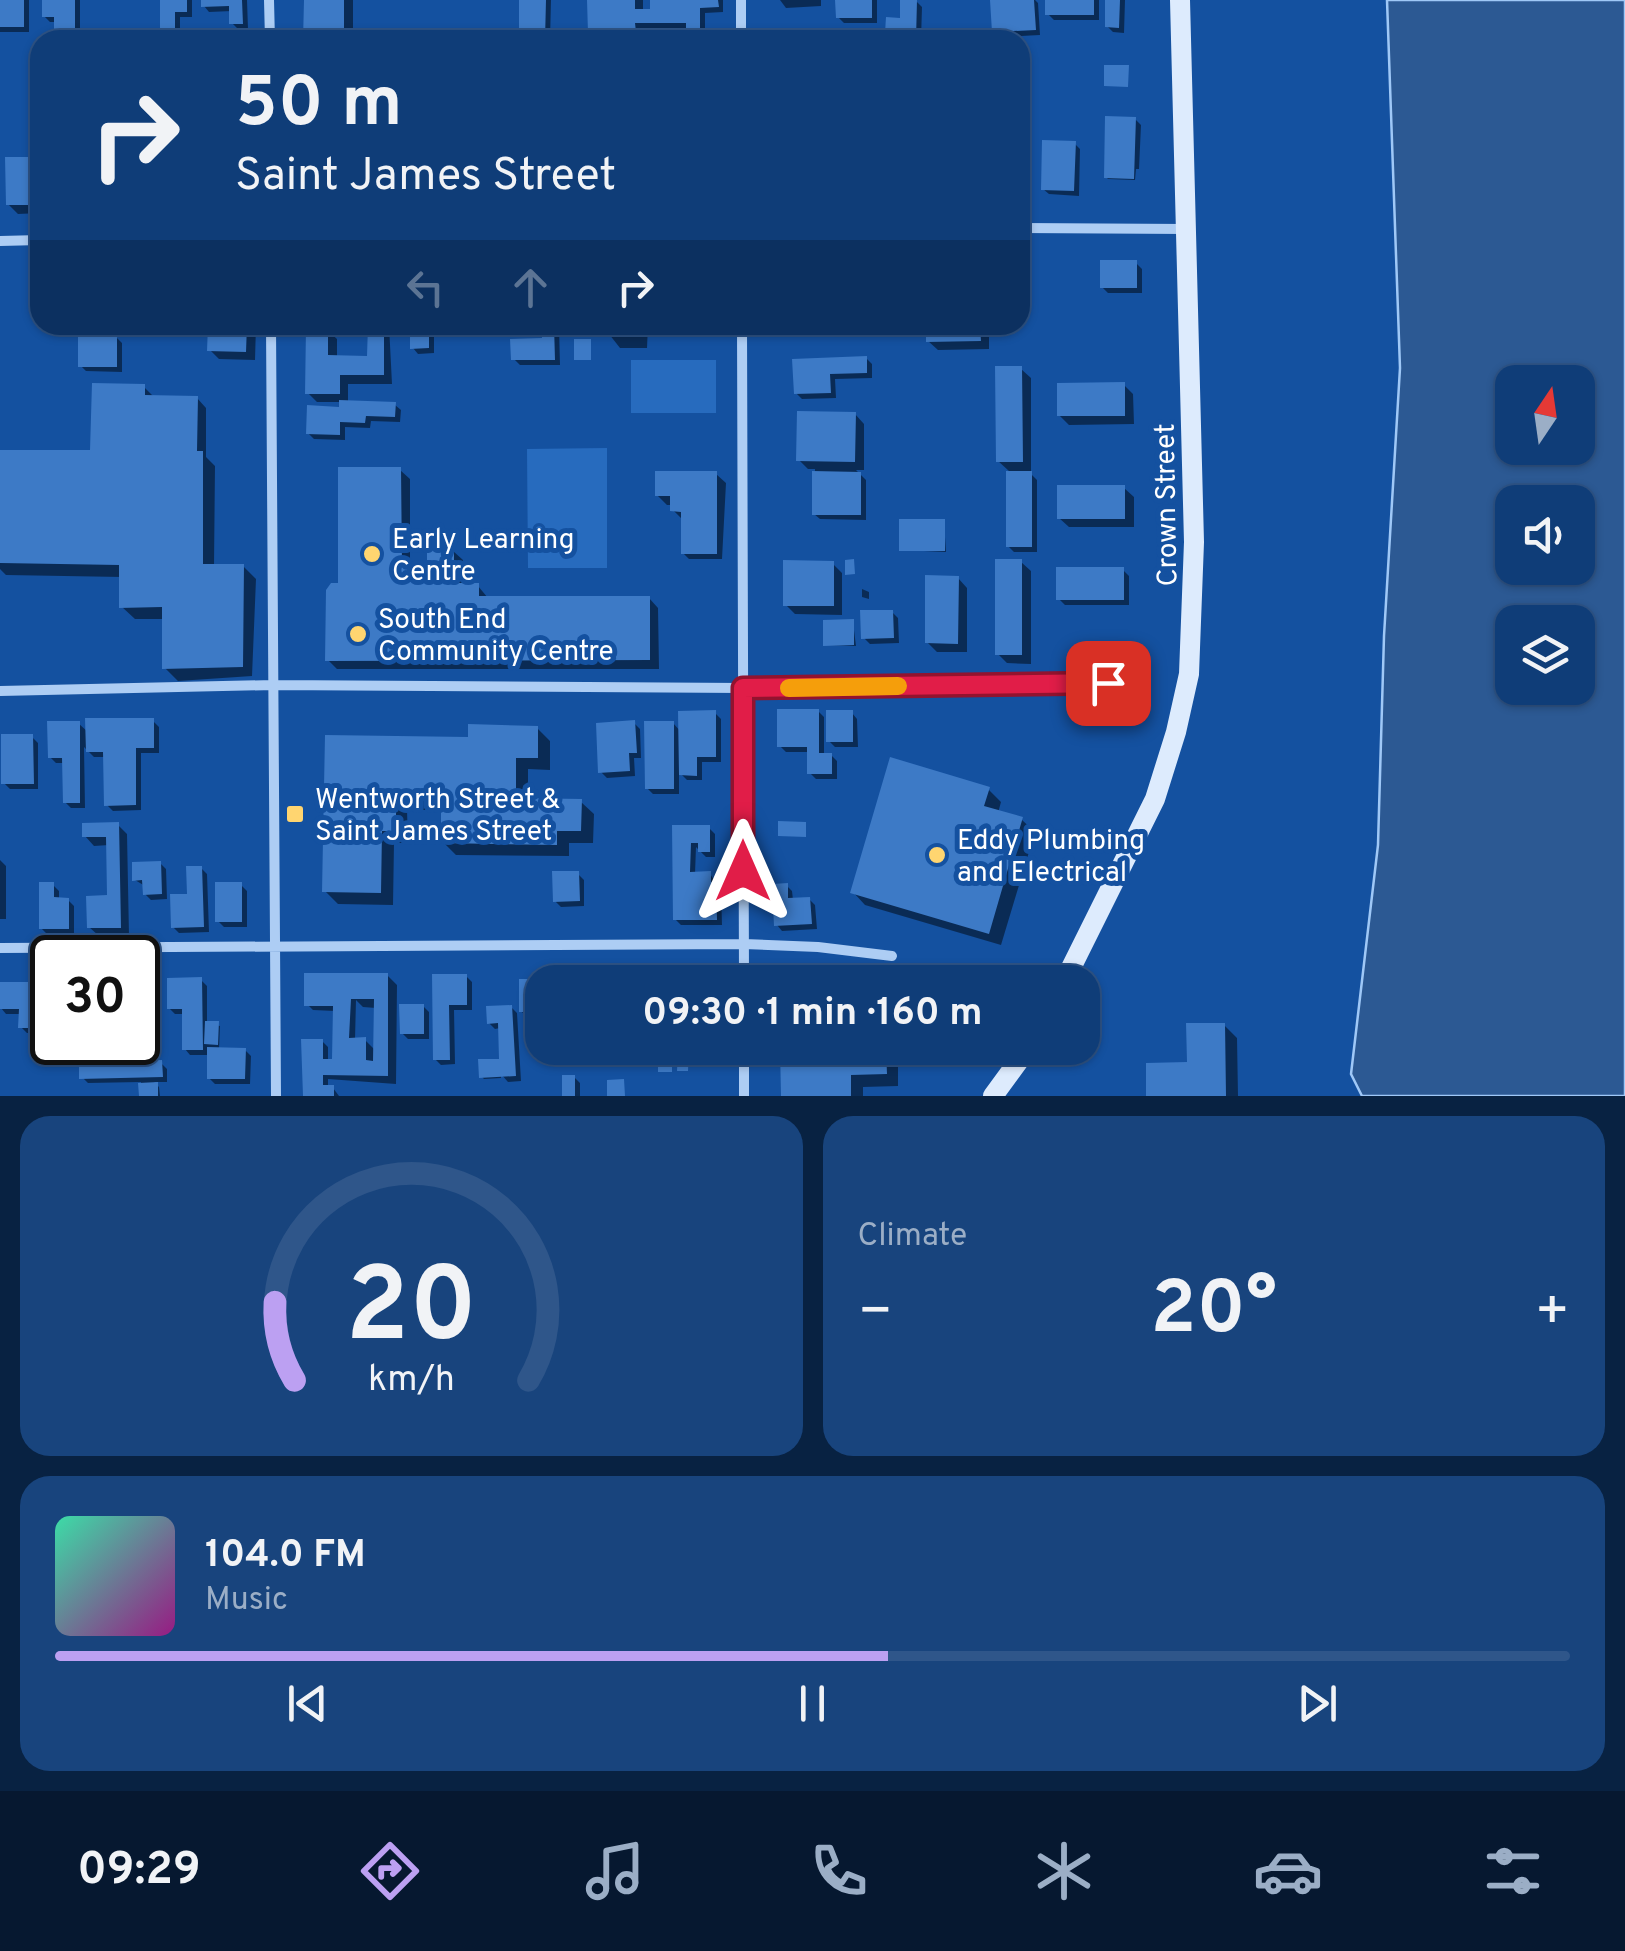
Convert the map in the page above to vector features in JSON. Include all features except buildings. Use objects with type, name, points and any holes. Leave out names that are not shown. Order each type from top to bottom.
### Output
[{"type":"main road","name":"Crown Street","points":[[1072,965],[1154,799],[1176,732],[1188,674],[1194,542],[1180,0]]},
{"type":"main road","points":[[993,1096],[1016,1065]]},
{"type":"street","points":[[270,0],[270,30]]},
{"type":"street","points":[[741,0],[742,30]]},
{"type":"street","points":[[1030,228],[1187,229]]},
{"type":"street","points":[[0,241],[30,240]]},
{"type":"street","points":[[271,335],[276,1096]]},
{"type":"street","points":[[742,335],[744,965]]},
{"type":"street","points":[[0,691],[274,684],[743,688],[1108,683]]},
{"type":"street","points":[[0,948],[744,944],[892,956]]},
{"type":"street","points":[[744,1065],[744,1096]]},
{"type":"shaded area","points":[[1387,0],[1625,0],[1625,1096],[1362,1096],[1351,1074],[1378,845],[1384,636],[1400,368]]},
{"type":"shaded area","points":[[631,360],[716,360],[716,413],[631,413]]},
{"type":"shaded area","points":[[607,448],[607,568],[528,568],[527,449]]},
{"type":"slow traffic","points":[[789,688],[898,686]]},
{"type":"place","name":"Early Learning Centre","points":[[372,554]]},
{"type":"place","name":"South End Community Centre","points":[[358,634]]},
{"type":"place","name":"Wentworth Street & Saint James Street","points":[[295,814]]},
{"type":"place","name":"Eddy Plumbing and Electrical","points":[[937,855]]},
{"type":"route","points":[[743,871],[743,688],[1108,683]]}]
